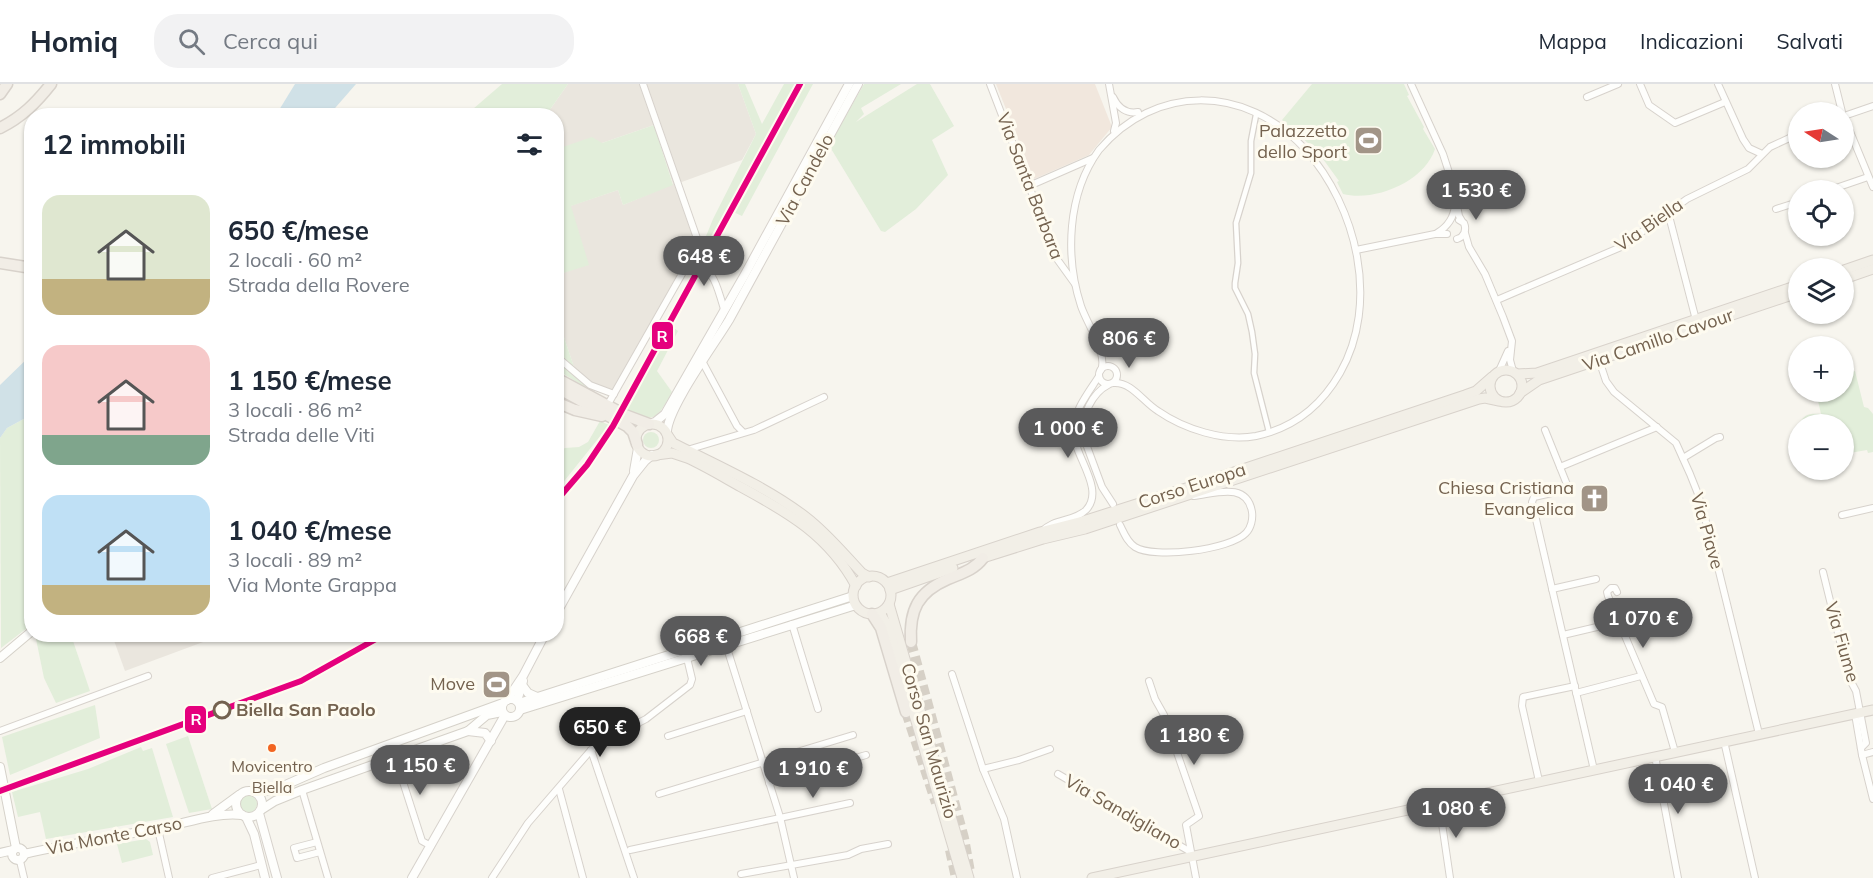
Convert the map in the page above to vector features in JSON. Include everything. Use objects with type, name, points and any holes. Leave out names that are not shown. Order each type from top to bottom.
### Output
[{"type":"highway","points":[[0,94],[8,84]]},
{"type":"highway","points":[[31,108],[51,84]]},
{"type":"highway","points":[[0,128],[24,114]]},
{"type":"highway","points":[[0,263],[24,267]]},
{"type":"highway","points":[[564,381],[625,416],[649,424]]},
{"type":"highway","points":[[564,391],[633,432],[637,446]]},
{"type":"highway","points":[[564,406],[574,410],[611,417]]},
{"type":"highway","points":[[911,642],[912,615],[919,600],[930,588],[976,567],[983,558]]},
{"type":"highway","points":[[876,614],[906,712]]},
{"type":"main road","points":[[1854,267],[1873,260]]},
{"type":"main road","points":[[1854,276],[1873,269]]},
{"type":"main road","name":"Via Camillo Cavour","points":[[1519,373],[1537,373],[1788,288]]},
{"type":"main road","name":"Via Camillo Cavour","points":[[1521,393],[1532,384],[1788,296]]},
{"type":"main road","points":[[1504,369],[1519,373],[1522,383],[1518,397],[1509,402],[1495,398],[1490,388],[1496,374],[1504,369]]},
{"type":"main road","name":"Corso Europa","points":[[888,587],[1040,532],[1140,503],[1465,395],[1476,391],[1496,374]]},
{"type":"main road","name":"Corso Europa","points":[[888,587],[1042,539],[1085,529],[1479,399],[1499,401]]},
{"type":"main road","points":[[855,596],[859,582],[869,577],[876,577],[888,587],[889,604],[876,614],[863,612],[855,596],[844,564],[801,522],[785,511],[678,454],[644,453],[637,446],[638,433],[642,427],[649,424],[660,426],[673,443],[806,517],[862,573],[869,577]]},
{"type":"main road","points":[[654,455],[666,447],[667,434]]},
{"type":"main road","points":[[504,708],[487,715],[468,731],[302,790],[275,801],[254,816],[244,816],[236,806],[240,794],[247,791],[274,790],[324,768],[504,708],[687,658],[792,624],[855,596]]},
{"type":"main road","points":[[519,705],[855,596]]},
{"type":"main road","name":"Corso San Maurizio","points":[[889,604],[969,878]]},
{"type":"main road","name":"Corso San Maurizio","points":[[876,614],[888,626],[962,878]]},
{"type":"main road","points":[[0,658],[24,638]]},
{"type":"main road","points":[[523,680],[528,693],[537,698]]},
{"type":"main road","points":[[504,708],[513,717],[517,715],[519,705]]},
{"type":"main road","points":[[1092,878],[1190,853],[1317,829],[1873,710]]},
{"type":"main road","points":[[0,767],[17,854]]},
{"type":"main road","points":[[255,792],[262,800],[260,811]]},
{"type":"main road","name":"Via Monte Carso","points":[[204,818],[221,809],[240,794]]},
{"type":"main road","name":"Via Monte Carso","points":[[0,858],[158,829],[204,818],[224,815],[244,816]]},
{"type":"main road","name":"Via Monte Carso","points":[[0,853],[17,854]]},
{"type":"street","points":[[607,406],[699,244],[643,84]]},
{"type":"street","name":"Via Candelo","points":[[649,424],[659,420],[665,414],[849,84]]},
{"type":"street","name":"Via Candelo","points":[[667,434],[667,424],[702,361],[729,320],[858,84]]},
{"type":"street","name":"Via Santa Barbara","points":[[990,84],[1057,258],[1076,284]]},
{"type":"street","points":[[1109,84],[1116,123],[1114,133]]},
{"type":"street","points":[[1411,84],[1443,154],[1465,225],[1469,248],[1485,274],[1512,341],[1496,374]]},
{"type":"street","points":[[1587,97],[1618,84]]},
{"type":"street","points":[[1640,84],[1649,105],[1675,123],[1725,102]]},
{"type":"street","points":[[1718,84],[1743,139],[1749,148],[1762,154]]},
{"type":"street","points":[[1835,84],[1840,102]]},
{"type":"street","points":[[1111,93],[1117,104],[1127,112],[1139,112]]},
{"type":"street","points":[[1040,532],[1048,524],[1079,515],[1091,503],[1093,490],[1073,432],[1077,413],[1100,373],[1104,358],[1088,324],[1076,284],[1072,250],[1075,207],[1083,180],[1094,158],[1114,133],[1139,112],[1158,102],[1192,95],[1234,102],[1268,118],[1297,141],[1322,171],[1347,217],[1356,250],[1359,278],[1359,311],[1352,345],[1329,392],[1308,413],[1288,425],[1269,432],[1242,437],[1194,429],[1159,412],[1124,383],[1111,384],[1100,389],[1082,425],[1082,433],[1102,487],[1113,504]]},
{"type":"street","points":[[1854,112],[1873,106]]},
{"type":"street","points":[[1256,116],[1251,141],[1251,173],[1236,223],[1238,263],[1235,288],[1248,314],[1255,354],[1254,373],[1269,432]]},
{"type":"street","name":"Via Biella","points":[[1497,300],[1614,251],[1698,192],[1748,168],[1770,147],[1788,139]]},
{"type":"street","points":[[1854,142],[1873,186]]},
{"type":"street","points":[[1029,186],[1094,158]]},
{"type":"street","points":[[1854,182],[1868,177]]},
{"type":"street","points":[[1456,202],[1447,228],[1449,237],[1457,239],[1469,248]]},
{"type":"street","points":[[1776,209],[1788,205]]},
{"type":"street","points":[[1668,212],[1696,320]]},
{"type":"street","points":[[1356,250],[1436,234],[1447,228],[1453,219],[1462,221]]},
{"type":"street","points":[[1457,239],[1465,233]]},
{"type":"street","points":[[691,259],[709,270],[724,309]]},
{"type":"street","points":[[1510,345],[1510,360],[1519,373]]},
{"type":"street","name":"Via Piave","points":[[1599,360],[1606,381],[1614,392],[1676,443],[1683,458],[1698,494],[1708,528],[1759,734]]},
{"type":"street","points":[[702,361],[742,432]]},
{"type":"street","points":[[564,363],[590,385],[614,394]]},
{"type":"street","points":[[1100,373],[1109,366],[1115,369],[1118,375],[1111,384]]},
{"type":"street","points":[[1100,373],[1101,381],[1111,384]]},
{"type":"street","points":[[687,450],[754,430],[824,397]]},
{"type":"street","points":[[1560,467],[1657,427]]},
{"type":"street","points":[[1545,430],[1565,477],[1567,488],[1532,499],[1594,770]]},
{"type":"street","points":[[1683,458],[1716,438],[1720,438]]},
{"type":"street","points":[[633,476],[637,446]]},
{"type":"street","points":[[564,600],[633,476],[645,461],[654,455]]},
{"type":"street","points":[[1120,525],[1128,541],[1135,547],[1144,551],[1163,553],[1227,544],[1245,534],[1250,527],[1252,512],[1250,506],[1243,497],[1234,492],[1220,491],[1178,498]]},
{"type":"street","points":[[1842,515],[1873,508]]},
{"type":"street","name":"Via Fiume","points":[[1823,573],[1849,678],[1857,691],[1862,751],[1873,799]]},
{"type":"street","points":[[1552,589],[1596,579]]},
{"type":"street","points":[[1617,592],[1615,588],[1607,592],[1654,704],[1662,707],[1675,752]]},
{"type":"street","points":[[1563,635],[1618,622]]},
{"type":"street","points":[[792,624],[818,709]]},
{"type":"street","points":[[412,878],[490,741],[504,708],[523,680],[540,642]]},
{"type":"street","points":[[726,645],[780,817],[794,878]]},
{"type":"street","points":[[492,878],[528,823],[591,750],[599,743],[660,710],[690,685],[692,678],[687,658]]},
{"type":"street","points":[[952,674],[983,769],[1004,819],[1017,878]]},
{"type":"street","points":[[1539,781],[1522,706],[1523,697],[1575,690],[1641,675]]},
{"type":"street","points":[[0,731],[148,676]]},
{"type":"street","points":[[519,705],[523,680]]},
{"type":"street","points":[[1149,681],[1164,715],[1199,816],[1186,825],[1196,878]]},
{"type":"street","points":[[668,736],[747,711]]},
{"type":"street","points":[[468,731],[485,734],[490,741]]},
{"type":"street","points":[[658,794],[853,735]]},
{"type":"street","points":[[1724,741],[1755,878]]},
{"type":"street","points":[[983,769],[1050,749]]},
{"type":"street","points":[[591,750],[634,878]]},
{"type":"street","points":[[1862,751],[1873,752]]},
{"type":"street","points":[[769,783],[866,755]]},
{"type":"street","points":[[1655,756],[1678,878]]},
{"type":"street","points":[[395,758],[422,841],[430,846]]},
{"type":"street","name":"Via Sandigliano","points":[[1058,774],[1190,853]]},
{"type":"street","points":[[559,789],[584,878]]},
{"type":"street","points":[[302,790],[328,878]]},
{"type":"street","points":[[630,850],[850,803]]},
{"type":"street","points":[[1439,803],[1450,878]]},
{"type":"street","points":[[260,811],[277,878]]},
{"type":"street","points":[[244,816],[254,834],[265,878]]},
{"type":"street","points":[[158,829],[169,878]]},
{"type":"street","points":[[317,842],[294,848],[297,858],[320,852]]},
{"type":"street","points":[[741,874],[848,855],[861,849],[888,844]]},
{"type":"street","points":[[17,854],[24,878]]},
{"type":"street","points":[[212,878],[261,865]]},
{"type":"shaded area","points":[[295,84],[356,84],[335,108],[280,108]]},
{"type":"shaded area","points":[[568,84],[738,84],[756,134],[742,160],[679,183],[699,244],[617,389],[592,391],[576,373],[564,337],[564,273],[588,264],[570,206],[618,190],[623,205],[673,184],[654,125],[602,143],[564,148],[564,108],[551,108]]},
{"type":"shaded area","points":[[996,84],[1095,84],[1112,127],[1089,155],[1034,179]]},
{"type":"shaded area","points":[[24,362],[24,419],[7,428],[0,438],[0,385]]},
{"type":"shaded area","points":[[115,642],[203,642],[125,671]]},
{"type":"green space","points":[[502,84],[568,84],[551,108],[474,108]]},
{"type":"green space","points":[[738,84],[745,84],[762,124],[784,84],[813,84],[742,216],[729,210],[706,249],[702,246],[713,219],[756,134]]},
{"type":"green space","points":[[864,84],[901,84],[861,108],[864,114],[856,122],[917,84],[930,84],[954,126],[932,140],[948,175],[916,209],[885,232],[881,231],[830,147]]},
{"type":"green space","name":"Palazzetto dello Sport","points":[[1312,84],[1404,84],[1409,95],[1407,96],[1435,149],[1429,161],[1409,180],[1397,187],[1369,195],[1343,194],[1337,182],[1339,181],[1316,153],[1317,151],[1282,120]]},
{"type":"green space","points":[[654,125],[673,185],[623,205],[618,190],[571,206],[589,265],[564,273],[564,147],[592,137],[602,143]]},
{"type":"green space","points":[[671,326],[678,331],[657,371],[672,392],[655,416],[643,417],[626,411],[627,409]]},
{"type":"green space","points":[[564,337],[576,373],[571,372],[592,391],[564,374]]},
{"type":"green space","points":[[1854,371],[1864,407],[1873,414],[1873,452],[1868,453],[1867,450],[1854,452],[1854,414],[1821,414],[1818,402],[1854,402]]},
{"type":"green space","points":[[24,419],[24,630],[1,648],[0,438],[7,428]]},
{"type":"green space","points":[[600,421],[609,425],[564,481],[564,449],[579,447],[588,442]]},
{"type":"green space","points":[[648,432],[654,432],[659,440],[657,446],[648,448],[643,443],[643,437]]},
{"type":"green space","points":[[37,642],[73,642],[90,691],[56,703],[44,678]]},
{"type":"green space","points":[[95,705],[100,738],[10,775],[2,737]]},
{"type":"green space","points":[[188,736],[212,809],[189,813],[166,744]]},
{"type":"green space","points":[[141,747],[143,751],[152,748],[173,817],[46,839],[40,812],[18,817],[12,792],[88,769]]},
{"type":"green space","points":[[248,795],[255,797],[257,804],[255,811],[248,813],[241,811],[239,804],[241,797]]},
{"type":"green space","points":[[146,839],[150,842],[153,855],[122,863],[117,844]]},
{"type":"tunnel","points":[[911,642],[964,838],[970,872]]},
{"type":"tunnel","points":[[906,712],[936,803]]},
{"type":"tunnel","points":[[950,850],[956,878]]},
{"type":"transit line","name":"R","points":[[564,492],[587,465],[613,426],[800,84]]},
{"type":"transit line","name":"R","points":[[0,791],[301,681],[371,642]]},
{"type":"place","name":"Palazzetto dello Sport","points":[[1368,141]]},
{"type":"place","name":"Chiesa Cristiana Evangelica","points":[[1595,498]]},
{"type":"place","name":"Move","points":[[496,684]]},
{"type":"place","name":"Biella San Paolo","points":[[222,710]]},
{"type":"place","name":"Movicentro Biella","points":[[272,748]]}]
